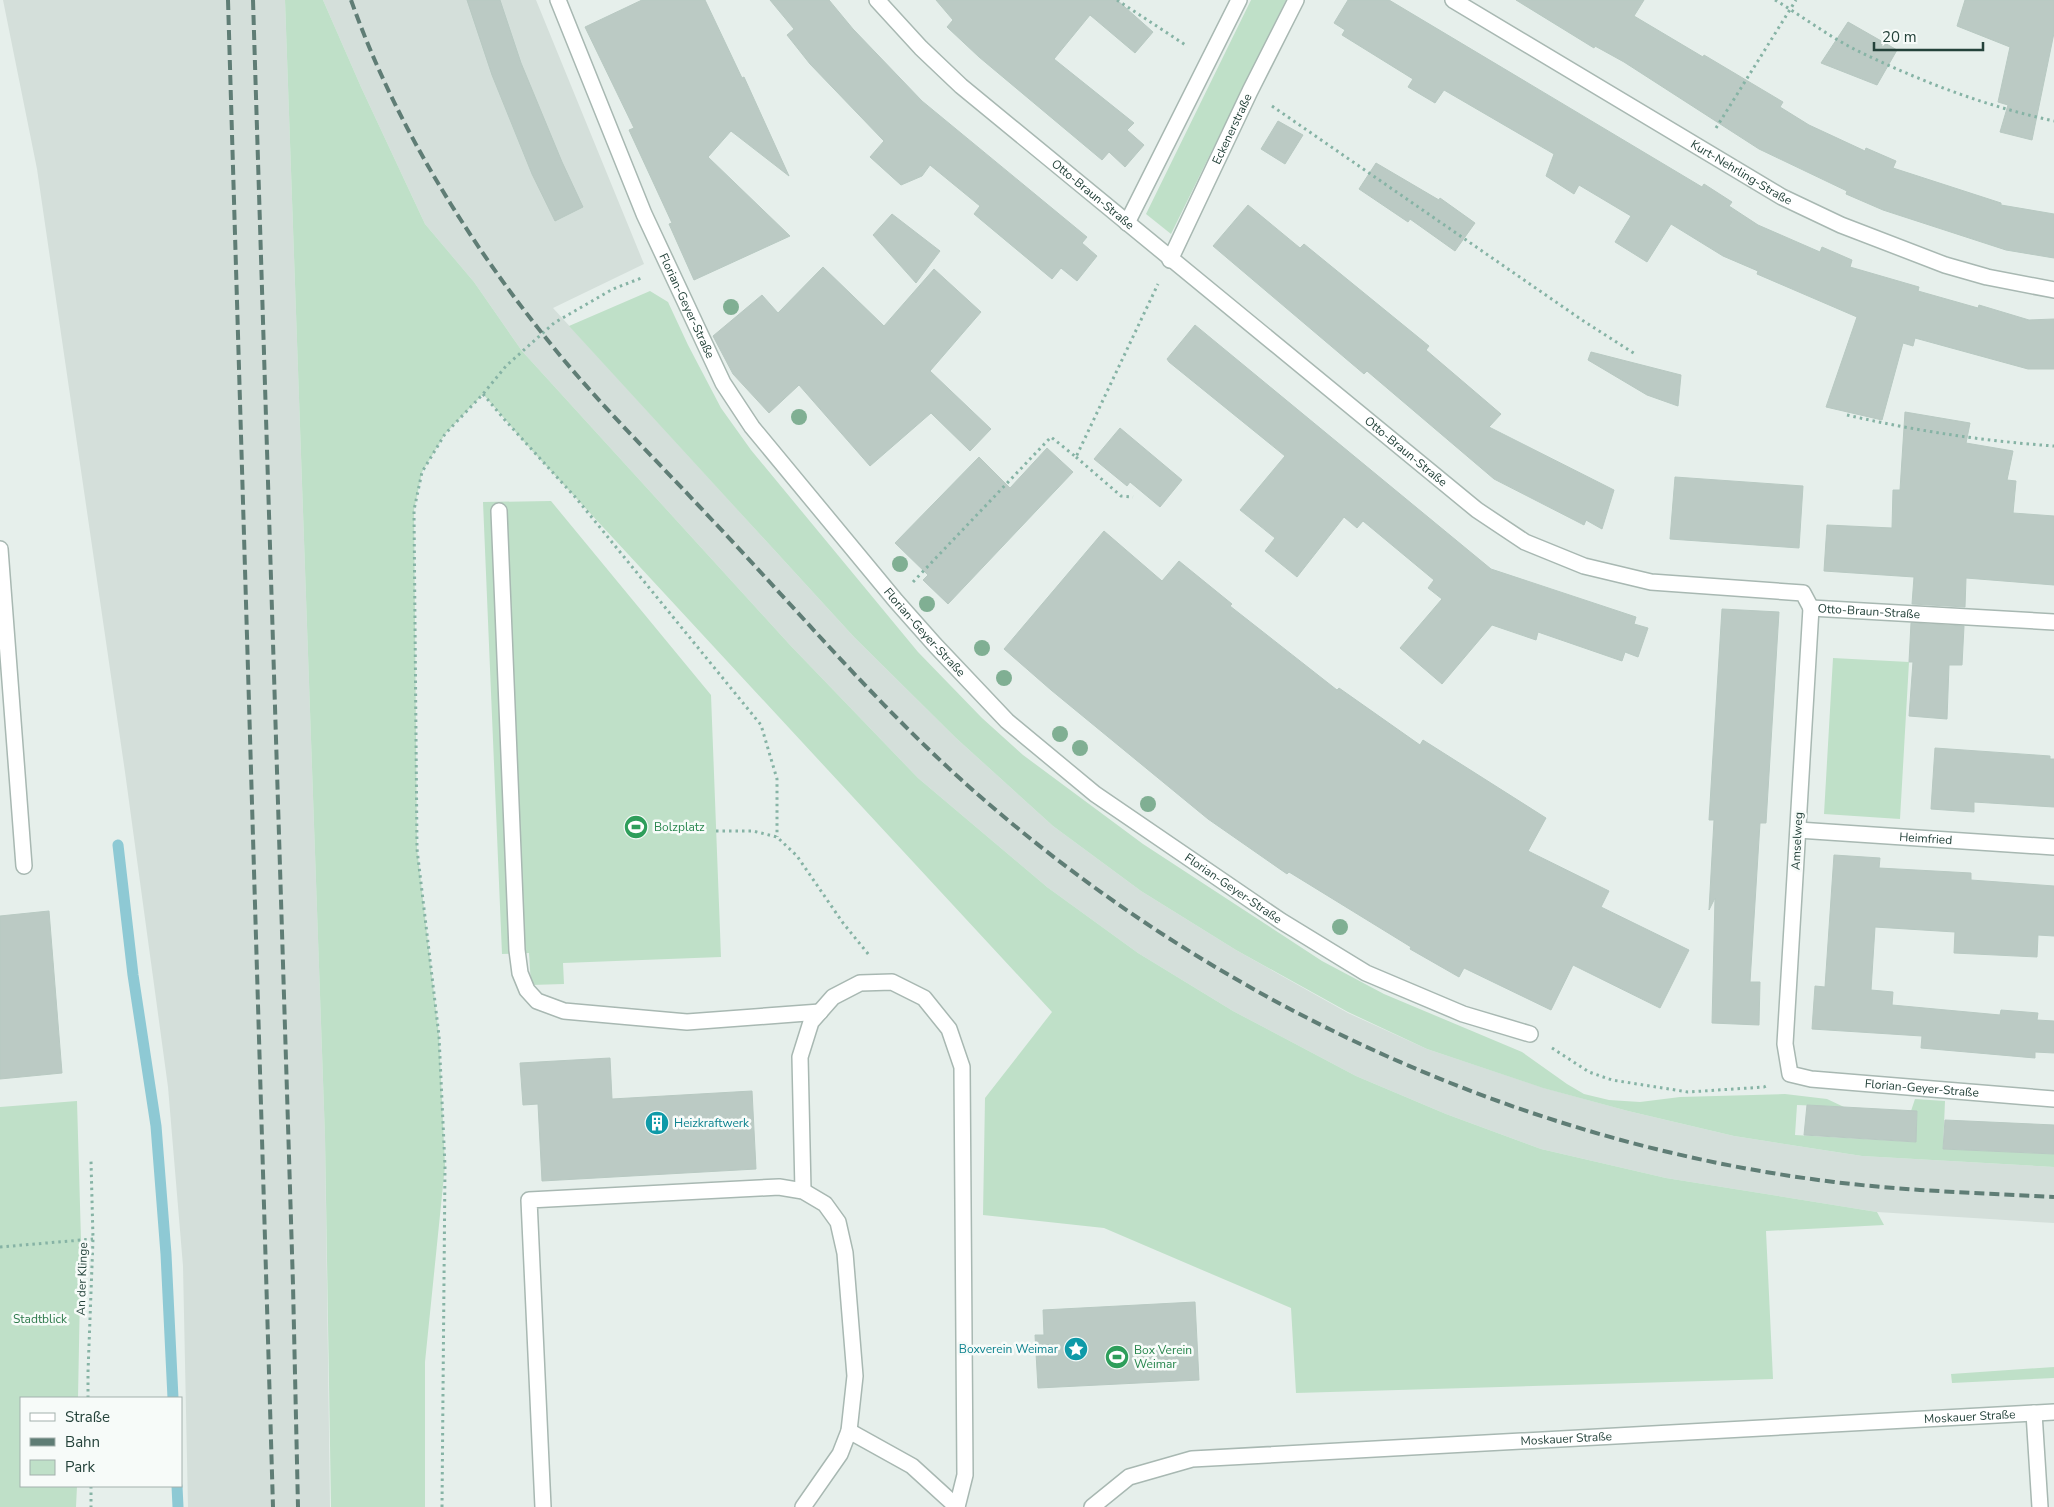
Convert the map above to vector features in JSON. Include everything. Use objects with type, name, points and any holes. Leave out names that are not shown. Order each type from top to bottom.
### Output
[{"type":"street","name":"Florian-Geyer-Straße","points":[[558,0],[608,129],[669,268],[723,383],[752,427],[896,601],[1007,722],[1095,794],[1281,921],[1366,973],[1463,1014],[1530,1034]]},
{"type":"street","name":"Otto-Braun-Straße","points":[[877,0],[920,48],[961,86],[1170,260],[1477,510],[1525,542],[1584,566],[1651,582],[1803,593],[1811,608],[2054,622]]},
{"type":"street","points":[[1127,223],[1239,0]]},
{"type":"street","name":"Eckenerstraße","points":[[1170,260],[1250,91],[1296,0]]},
{"type":"street","name":"Kurt-Nehrling-Straße","points":[[1453,0],[1782,197],[1841,225],[1893,246],[1987,277],[2054,290]]},
{"type":"street","points":[[499,511],[517,950],[520,972],[527,990],[537,1001],[564,1011],[687,1022],[820,1012]]},
{"type":"street","points":[[0,549],[24,866]]},
{"type":"street","name":"Amselweg","points":[[1790,1074],[1785,1044],[1811,608]]},
{"type":"street","name":"Heimfried","points":[[1798,830],[2054,847]]},
{"type":"street","points":[[802,1191],[800,1057],[811,1022],[833,998],[860,983],[892,982],[924,998],[949,1029],[962,1066],[965,1474],[957,1507],[912,1466],[850,1431]]},
{"type":"street","name":"Florian-Geyer-Straße","points":[[1790,1074],[1811,1079],[2054,1099]]},
{"type":"street","points":[[543,1507],[529,1200],[779,1187],[802,1191],[825,1204],[838,1222],[845,1253],[855,1376],[850,1431],[840,1454],[803,1507]]},
{"type":"street","name":"Moskauer Straße","points":[[1092,1507],[1129,1477],[1192,1459],[2054,1412]]},
{"type":"street","points":[[2034,1413],[2040,1507]]},
{"type":"path","points":[[1117,0],[1208,60]]},
{"type":"path","points":[[1774,0],[1855,49],[1937,86],[2010,111],[2054,121]]},
{"type":"path","points":[[1702,149],[1796,0]]},
{"type":"path","points":[[1250,91],[1582,320],[1635,354]]},
{"type":"path","points":[[1076,457],[1170,260]]},
{"type":"path","points":[[442,1507],[446,1166],[439,1036],[417,849],[414,510],[422,472],[445,434],[483,394],[506,366],[554,323],[585,304],[613,289],[669,268]]},
{"type":"path","points":[[483,394],[576,498],[762,724],[777,779],[777,837]]},
{"type":"path","points":[[1847,415],[1903,428],[1989,441],[2054,446]]},
{"type":"path","points":[[896,601],[1051,437],[1121,496],[1133,497]]},
{"type":"path","points":[[716,831],[753,831],[777,837],[797,856],[843,922],[892,982]]},
{"type":"path","points":[[1530,1034],[1589,1072],[1612,1080],[1688,1092],[1764,1087],[1790,1074]]},
{"type":"path","name":"An der Klinge","points":[[88,1397],[93,1239],[91,1161]]},
{"type":"path","points":[[0,1247],[93,1239]]},
{"type":"path","points":[[91,1487],[92,1507]]},
{"type":"shaded area","points":[[3,0],[285,0],[325,1137],[330,1507],[188,1507],[183,1266],[168,1087],[125,772],[37,169]]},
{"type":"shaded area","points":[[323,0],[536,0],[644,264],[553,308],[854,637],[956,738],[1053,826],[1141,891],[1236,950],[1348,1013],[1427,1049],[1544,1088],[1628,1111],[1734,1136],[1862,1156],[2054,1167],[2054,1223],[1877,1212],[1666,1178],[1541,1149],[1446,1114],[1356,1076],[1233,1011],[1138,953],[1047,887],[918,778],[790,645],[522,351],[474,282],[425,224]]},
{"type":"green space","points":[[285,0],[323,0],[425,224],[474,282],[522,351],[790,645],[918,778],[1047,887],[1138,953],[1233,1011],[1356,1076],[1446,1114],[1541,1149],[1666,1178],[1877,1212],[1884,1225],[1766,1231],[1773,1379],[1296,1393],[1291,1308],[1104,1228],[983,1215],[985,1098],[1052,1012],[527,445],[483,394],[445,434],[422,472],[414,510],[417,849],[439,1036],[445,1166],[425,1362],[425,1507],[331,1507],[325,1137]]},
{"type":"green space","points":[[1251,0],[1286,0],[1171,234],[1146,214]]},
{"type":"green space","points":[[650,291],[668,302],[721,408],[751,450],[918,652],[982,718],[1023,755],[1143,844],[1322,961],[1384,994],[1522,1052],[1584,1094],[1609,1100],[1640,1102],[1680,1097],[1785,1094],[1827,1099],[1844,1107],[1797,1105],[1795,1135],[1915,1142],[1917,1112],[1911,1111],[1915,1099],[1945,1101],[1943,1149],[2054,1154],[2054,1167],[1862,1156],[1734,1136],[1628,1111],[1543,1088],[1427,1049],[1348,1012],[1236,950],[1141,891],[1053,826],[956,738],[854,637],[569,326]]},
{"type":"green space","points":[[551,501],[711,695],[721,957],[563,963],[564,984],[531,985],[529,953],[502,954],[483,502]]},
{"type":"green space","points":[[1833,658],[1909,662],[1900,819],[1824,814]]},
{"type":"green space","name":"Stadtblick","points":[[77,1101],[81,1240],[78,1397],[20,1397],[20,1487],[77,1487],[76,1507],[0,1507],[0,1107]]},
{"type":"green space","points":[[2054,1367],[2054,1378],[1952,1383],[1951,1374]]},
{"type":"building","points":[[467,0],[500,0],[521,63],[583,207],[555,221],[532,174],[492,75]]},
{"type":"building","points":[[642,0],[705,0],[742,78],[744,77],[789,176],[731,131],[708,157],[790,236],[694,280],[669,224],[672,223],[629,130],[634,128],[585,27]]},
{"type":"building","points":[[770,0],[829,0],[853,29],[922,101],[1087,237],[1082,243],[1097,256],[1077,281],[1061,268],[1052,279],[974,214],[980,206],[930,165],[922,176],[901,185],[870,157],[884,141],[810,64],[787,35],[794,29]]},
{"type":"building","points":[[936,0],[1117,0],[1153,32],[1135,53],[1090,15],[1054,59],[1134,123],[1127,130],[1144,145],[1125,167],[1109,152],[1102,160],[979,57],[947,27],[953,20]]},
{"type":"building","points":[[1348,0],[1389,0],[1702,187],[1704,184],[1732,202],[1729,206],[1758,225],[1820,252],[1822,247],[1852,260],[1850,267],[1919,287],[1918,291],[1978,308],[1979,305],[2029,320],[2054,319],[2054,369],[2028,369],[1915,338],[1913,346],[1903,343],[1882,420],[1826,407],[1857,317],[1757,274],[1758,271],[1723,256],[1671,224],[1647,262],[1615,242],[1631,216],[1579,185],[1574,194],[1546,176],[1554,154],[1444,90],[1435,103],[1408,87],[1413,79],[1342,35],[1345,30],[1334,23]]},
{"type":"building","points":[[1516,0],[1644,0],[1634,16],[1783,102],[1780,107],[1809,125],[1865,151],[1866,148],[1896,161],[1893,168],[2001,203],[2001,205],[2054,214],[2054,258],[2006,250],[1883,210],[1846,194],[1847,191],[1759,149],[1624,62],[1595,46],[1594,48]]},
{"type":"building","points":[[1965,0],[2054,0],[2054,33],[2032,140],[2000,132],[2008,105],[1998,102],[2010,47],[1957,26]]},
{"type":"building","points":[[1848,22],[1897,50],[1877,85],[1821,63]]},
{"type":"building","points":[[1278,121],[1303,135],[1285,164],[1261,149]]},
{"type":"building","points":[[1376,163],[1439,200],[1440,198],[1475,223],[1455,251],[1410,219],[1408,222],[1359,189]]},
{"type":"building","points":[[1248,205],[1300,248],[1304,244],[1429,346],[1426,350],[1501,414],[1489,427],[1614,490],[1602,529],[1586,520],[1584,525],[1494,479],[1367,371],[1364,374],[1213,246]]},
{"type":"building","points":[[892,214],[940,251],[916,283],[873,235]]},
{"type":"building","points":[[823,267],[884,326],[934,269],[981,312],[930,371],[991,429],[970,451],[931,413],[870,466],[799,385],[769,413],[733,374],[713,336],[762,295],[778,313]]},
{"type":"building","points":[[1195,325],[1491,569],[1636,617],[1634,624],[1648,628],[1638,657],[1625,652],[1622,661],[1538,632],[1536,640],[1492,625],[1442,684],[1400,648],[1442,599],[1428,588],[1434,580],[1363,521],[1357,528],[1344,517],[1297,577],[1265,551],[1275,538],[1240,510],[1285,456],[1167,359]]},
{"type":"building","points":[[1591,352],[1681,375],[1678,406],[1647,395],[1588,360]]},
{"type":"building","points":[[1905,412],[1970,423],[1966,443],[2013,451],[2007,480],[2016,481],[2013,513],[2054,516],[2054,585],[1966,578],[1965,607],[1912,604],[1914,577],[1824,571],[1827,525],[1892,528],[1893,490],[1900,490]]},
{"type":"building","points":[[1120,428],[1182,480],[1160,507],[1130,482],[1127,486],[1094,459]]},
{"type":"building","points":[[1047,448],[1073,472],[948,604],[923,580],[928,575],[895,543],[979,457],[1010,488]]},
{"type":"building","points":[[1675,477],[1803,486],[1799,548],[1670,539]]},
{"type":"building","points":[[1104,531],[1162,581],[1179,561],[1232,604],[1230,606],[1337,690],[1339,688],[1420,745],[1423,740],[1546,818],[1528,851],[1609,891],[1601,907],[1689,950],[1660,1008],[1573,965],[1551,1010],[1464,968],[1459,977],[1410,949],[1411,947],[1289,872],[1287,874],[1208,819],[1051,690],[1004,649]]},
{"type":"building","points":[[1722,609],[1779,612],[1766,823],[1760,823],[1750,982],[1760,982],[1759,1025],[1712,1023],[1715,898],[1709,910],[1714,820],[1709,820]]},
{"type":"building","points":[[1911,623],[1964,626],[1962,665],[1949,665],[1947,719],[1909,716],[1913,662],[1909,662]]},
{"type":"building","points":[[1935,748],[2050,756],[2050,759],[2054,759],[2054,807],[1974,802],[1974,812],[1931,809]]},
{"type":"building","points":[[1834,855],[1880,858],[1879,868],[1971,873],[1971,880],[2054,886],[2054,936],[2038,935],[2037,957],[1954,953],[1955,932],[1875,927],[1871,990],[1893,992],[1892,1005],[2000,1015],[2001,1010],[2038,1013],[2037,1020],[2054,1021],[2054,1053],[2035,1052],[2035,1058],[1921,1048],[1922,1036],[1812,1029],[1815,986],[1825,987]]},
{"type":"building","points":[[49,911],[62,1073],[0,1079],[0,916]]},
{"type":"building","name":"Heizkraftwerk","points":[[610,1058],[612,1099],[752,1091],[756,1169],[542,1181],[538,1104],[523,1105],[520,1063]]},
{"type":"building","points":[[1807,1105],[1917,1111],[1916,1142],[1804,1135]]},
{"type":"building","points":[[1945,1120],[2054,1125],[2054,1154],[1943,1149]]},
{"type":"building","name":"Box Verein Weimar","points":[[1195,1302],[1199,1380],[1038,1388],[1035,1335],[1044,1335],[1043,1310]]},
{"type":"waterway","points":[[118,845],[133,975],[156,1126],[166,1254],[173,1397]]},
{"type":"waterway","points":[[177,1487],[178,1507]]},
{"type":"railway","points":[[228,0],[273,1507]]},
{"type":"railway","points":[[253,0],[293,1285],[298,1507]]},
{"type":"railway","points":[[351,0],[391,96],[441,188],[499,276],[563,359],[618,421],[847,666],[917,738],[990,805],[1081,878],[1178,944],[1279,1003],[1384,1055],[1493,1099],[1605,1135],[1719,1163],[1834,1182],[1889,1188],[2054,1197]]},
{"type":"place","name":"Bolzplatz","points":[[636,827]]},
{"type":"place","name":"Heizkraftwerk","points":[[657,1123]]},
{"type":"place","name":"Boxverein Weimar","points":[[1076,1349]]},
{"type":"place","name":"Box Verein Weimar","points":[[1117,1357]]}]
